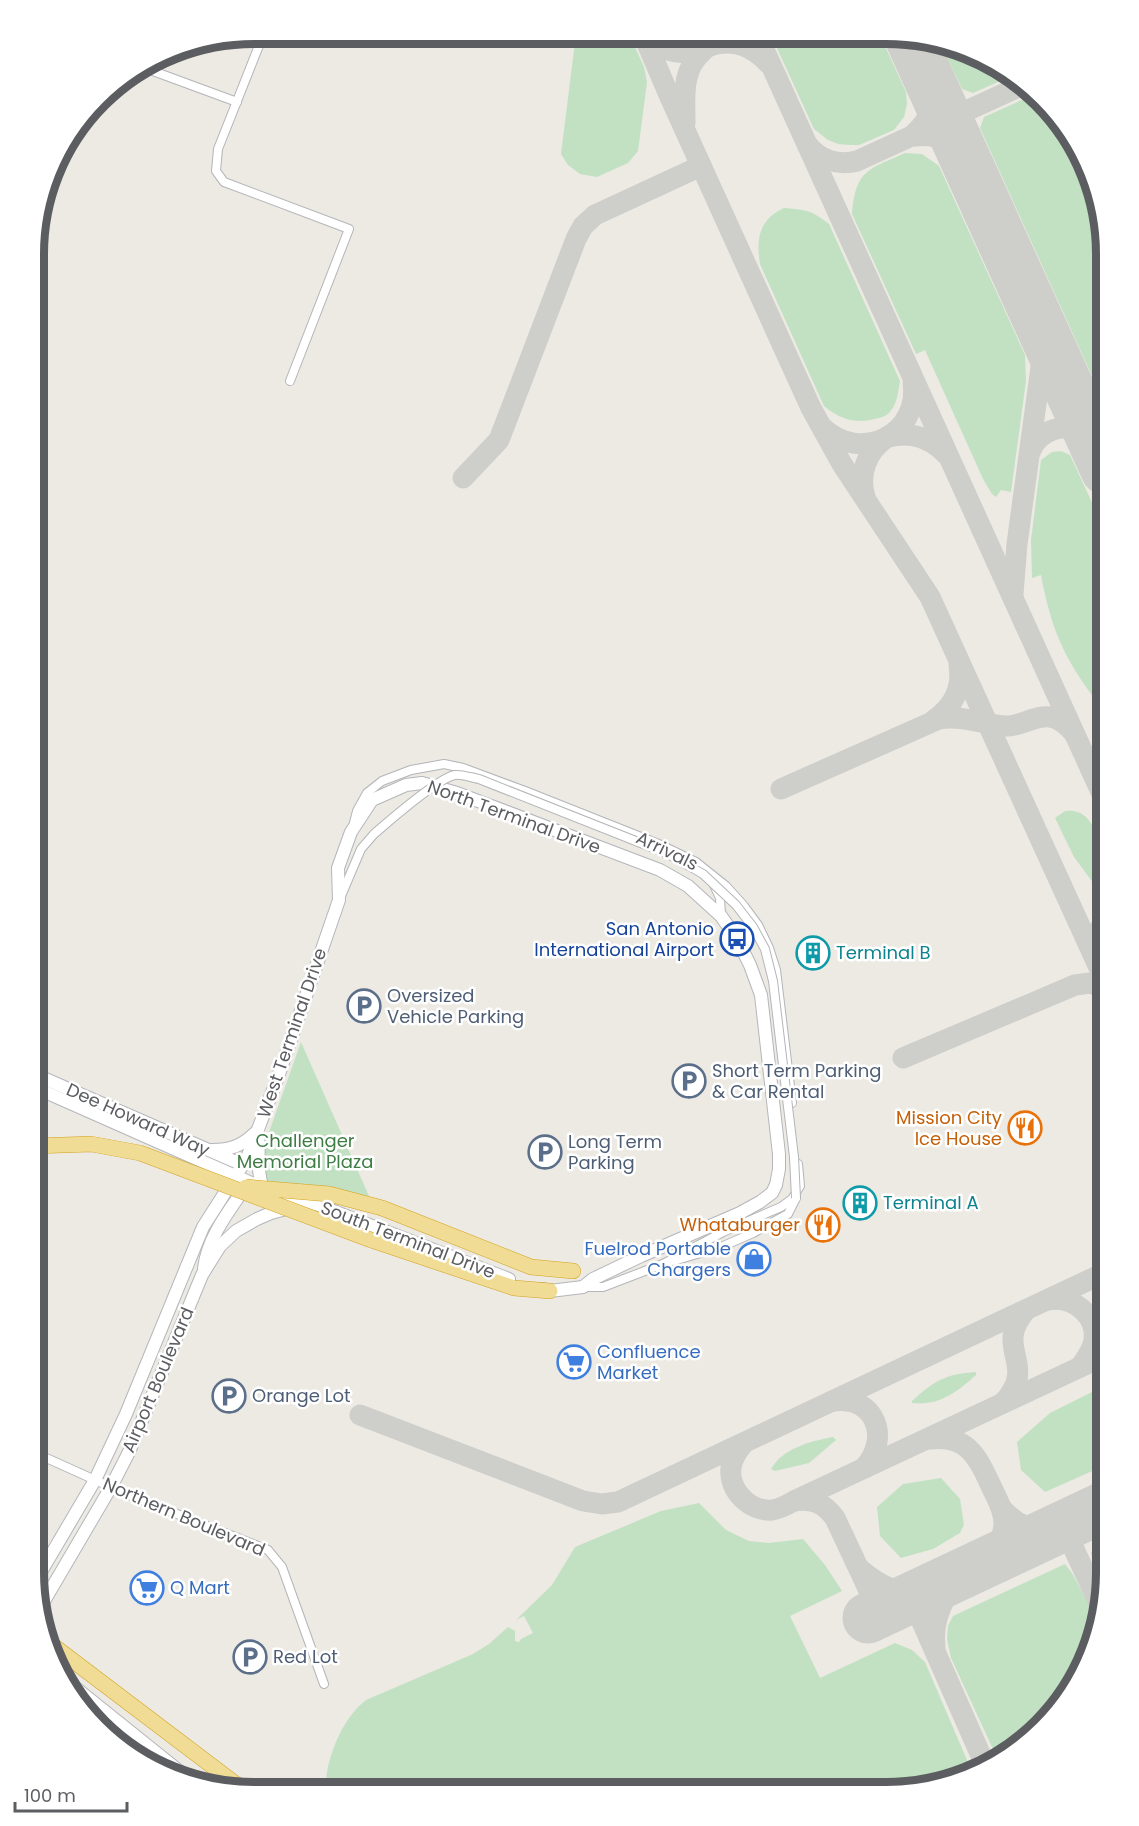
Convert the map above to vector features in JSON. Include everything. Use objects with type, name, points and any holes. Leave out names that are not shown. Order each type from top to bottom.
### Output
[{"type":"highway","points":[[44,1145],[75,1143],[140,1153],[229,1181],[370,1240],[442,1266],[514,1288],[550,1291]]},
{"type":"highway","points":[[229,1181],[329,1194],[382,1208],[531,1267],[573,1271]]},
{"type":"highway","points":[[59,1650],[232,1781]]},
{"type":"main road","name":"North Terminal Drive","points":[[339,900],[338,868],[351,832],[372,800],[406,785],[422,783],[457,793],[660,870],[688,886],[721,916],[737,939],[750,964],[761,996],[778,1154],[779,1169],[776,1185],[768,1197],[740,1213],[641,1256],[593,1279],[583,1287]]},
{"type":"main road","name":"West Terminal Drive","points":[[243,1166],[258,1130],[339,900]]},
{"type":"main road","name":"Dee Howard Way","points":[[44,1081],[59,1092],[130,1130],[199,1161],[229,1181]]},
{"type":"main road","name":"Dee Howard Way","points":[[44,1089],[59,1092],[187,1141],[243,1166]]},
{"type":"main road","points":[[130,1130],[149,1132],[183,1145],[187,1141]]},
{"type":"main road","points":[[206,1150],[228,1150],[248,1141],[258,1130]]},
{"type":"main road","points":[[258,1130],[260,1152],[258,1172],[263,1188]]},
{"type":"main road","points":[[199,1161],[210,1172],[214,1199],[210,1217]]},
{"type":"main road","points":[[202,1275],[206,1252],[249,1183],[248,1173],[243,1166]]},
{"type":"main road","name":"Airport Boulevard","points":[[44,1567],[95,1480],[126,1414],[203,1227],[229,1181],[243,1166]]},
{"type":"main road","name":"South Terminal Drive","points":[[229,1181],[249,1183],[318,1205],[517,1282],[550,1291],[583,1287]]},
{"type":"main road","name":"Airport Boulevard","points":[[45,1600],[129,1452],[202,1275],[220,1246],[236,1231],[271,1213],[318,1205]]},
{"type":"main road","points":[[82,1693],[173,1766]]},
{"type":"street","points":[[260,44],[218,149],[216,171],[224,182],[349,229],[290,381]]},
{"type":"street","points":[[152,71],[237,102]]},
{"type":"street","name":"Arrivals","points":[[351,832],[357,811],[367,793],[382,781],[411,770],[444,764],[463,768],[661,845],[696,862],[726,886],[758,925],[773,959],[781,1008],[800,1186],[792,1199],[781,1208],[723,1232],[663,1264]]},
{"type":"street","points":[[339,900],[361,849],[374,834],[440,783],[455,775],[479,779],[666,854],[704,874],[736,905],[753,927],[765,949],[773,981],[794,1157],[796,1197],[788,1214],[721,1247],[663,1264],[603,1287],[583,1287]]},
{"type":"street","points":[[696,862],[713,883],[720,898],[721,916]]},
{"type":"street","name":"Northern Boulevard","points":[[44,1457],[111,1487],[257,1544],[277,1558],[324,1683]]},
{"type":"green space","points":[[575,44],[634,44],[644,67],[647,82],[638,151],[628,163],[597,177],[580,174],[568,165],[561,154]]},
{"type":"green space","points":[[775,44],[884,44],[906,92],[907,104],[904,117],[894,130],[859,145],[849,145],[828,140],[814,129]]},
{"type":"green space","points":[[945,53],[978,65],[1003,80],[973,93],[962,89]]},
{"type":"green space","points":[[1026,98],[1052,126],[1074,161],[1088,199],[1094,226],[1096,385],[980,128],[984,117]]},
{"type":"green space","points":[[905,153],[922,154],[939,166],[1025,355],[1026,381],[1011,492],[1001,490],[996,497],[983,479],[925,350],[916,354],[852,214],[857,188],[866,173]]},
{"type":"green space","points":[[784,208],[808,212],[829,224],[900,381],[895,403],[885,416],[854,421],[824,406],[760,264],[759,238],[764,224]]},
{"type":"green space","points":[[1061,451],[1070,455],[1096,511],[1096,699],[1063,649],[1050,615],[1041,575],[1032,578],[1031,540],[1041,460],[1052,452]]},
{"type":"green space","points":[[1065,811],[1071,811],[1081,813],[1091,823],[1096,831],[1096,886],[1074,857],[1055,818]]},
{"type":"green space","name":"Challenger Memorial Plaza","points":[[301,1042],[376,1212],[329,1202],[268,1183],[260,1166],[263,1149]]},
{"type":"green space","points":[[976,1372],[976,1375],[955,1392],[939,1400],[912,1403],[920,1394],[941,1380]]},
{"type":"green space","points":[[1095,1390],[1095,1470],[1045,1492],[1021,1470],[1017,1442],[1050,1413]]},
{"type":"green space","points":[[833,1437],[836,1440],[809,1463],[775,1471],[771,1469],[790,1451],[807,1443]]},
{"type":"green space","points":[[941,1478],[960,1499],[964,1525],[960,1533],[933,1549],[901,1558],[880,1536],[877,1507],[903,1484]]},
{"type":"green space","points":[[699,1503],[726,1530],[749,1541],[769,1543],[803,1539],[825,1565],[842,1591],[790,1616],[820,1678],[895,1643],[912,1650],[925,1662],[969,1765],[940,1775],[899,1782],[326,1782],[336,1741],[349,1718],[366,1700],[473,1654],[489,1644],[508,1627],[515,1631],[515,1641],[519,1642],[533,1633],[524,1616],[516,1620],[552,1585],[575,1547],[661,1511]]},
{"type":"green space","points":[[1095,1550],[1095,1568],[1093,1563],[1091,1552]]},
{"type":"green space","points":[[1065,1564],[1092,1610],[1079,1653],[1060,1689],[1034,1721],[994,1752],[951,1658],[947,1639],[948,1626],[953,1616]]},
{"type":"taxiway","points":[[647,44],[811,408],[842,464],[930,597],[1095,960]]},
{"type":"taxiway","points":[[655,44],[661,48],[681,53],[717,44]]},
{"type":"taxiway","points":[[685,123],[685,94],[690,67],[695,59],[712,44]]},
{"type":"taxiway","points":[[735,44],[751,50],[768,63]]},
{"type":"taxiway","points":[[762,44],[1096,780]]},
{"type":"taxiway","points":[[914,134],[921,127],[931,109],[932,95],[929,79]]},
{"type":"taxiway","points":[[807,144],[823,158],[843,163],[857,161],[1015,89]]},
{"type":"taxiway","points":[[915,136],[932,136],[945,141],[967,163]]},
{"type":"taxiway","points":[[463,478],[499,440],[583,226],[595,215],[701,166]]},
{"type":"taxiway","points":[[1013,594],[1017,544],[1044,345],[1039,322]]},
{"type":"taxiway","points":[[822,427],[837,438],[853,443],[870,443],[885,438],[898,429],[908,417],[913,401],[913,382]]},
{"type":"taxiway","points":[[1030,452],[1040,438],[1062,428],[1079,432],[1096,450]]},
{"type":"taxiway","points":[[888,437],[896,435],[920,437],[934,444],[947,455]]},
{"type":"taxiway","points":[[865,497],[863,480],[866,464],[874,449],[886,438]]},
{"type":"taxiway","points":[[934,720],[941,715],[955,696],[958,689],[959,665]]},
{"type":"taxiway","points":[[781,789],[939,719],[964,719],[1011,726],[1050,717],[1057,719],[1073,732]]},
{"type":"taxiway","points":[[1094,956],[1095,937]]},
{"type":"taxiway","points":[[903,1058],[1075,985],[1090,983],[1095,985]]},
{"type":"taxiway","points":[[360,1415],[583,1501],[602,1504],[618,1502],[1095,1277]]},
{"type":"taxiway","points":[[1048,1300],[1057,1299],[1074,1304],[1088,1315],[1092,1323],[1093,1345],[1080,1367]]},
{"type":"taxiway","points":[[1004,1402],[1014,1388],[1017,1377],[1013,1335],[1026,1310]]},
{"type":"taxiway","points":[[744,1443],[732,1465],[733,1484],[742,1498],[749,1503],[764,1510],[772,1510],[783,1507],[1095,1360]]},
{"type":"taxiway","points":[[833,1401],[848,1401],[860,1405],[875,1421],[877,1444],[864,1468]]},
{"type":"taxiway","points":[[930,1439],[954,1440],[970,1450],[982,1467],[1000,1505],[1004,1518],[1004,1529],[995,1549],[984,1563]]},
{"type":"taxiway","points":[[794,1501],[806,1500],[817,1503],[835,1518],[879,1612]]},
{"type":"taxiway","points":[[1002,1509],[1020,1524],[1040,1530],[1056,1529]]},
{"type":"taxiway","points":[[1090,1513],[1075,1526],[1071,1539],[1094,1593]]},
{"type":"taxiway","points":[[861,1570],[898,1591],[924,1592]]},
{"type":"taxiway","points":[[935,1647],[935,1626],[941,1606],[965,1572]]},
{"type":"taxiway","points":[[911,1597],[982,1759]]},
{"type":"runway","points":[[914,45],[1096,448]]},
{"type":"runway","points":[[868,1618],[1095,1511]]},
{"type":"place","name":"San Antonio International Airport","points":[[737,939]]},
{"type":"place","name":"Terminal B","points":[[813,953]]},
{"type":"place","name":"Oversized Vehicle Parking","points":[[364,1006]]},
{"type":"place","name":"Short Term Parking & Car Rental","points":[[689,1081]]},
{"type":"place","name":"Mission City Ice House","points":[[1025,1128]]},
{"type":"place","name":"Long Term Parking","points":[[545,1152]]},
{"type":"place","name":"Terminal A","points":[[860,1203]]},
{"type":"place","name":"Whataburger","points":[[823,1225]]},
{"type":"place","name":"Fuelrod Portable Chargers","points":[[754,1259]]},
{"type":"place","name":"Confluence Market","points":[[574,1362]]},
{"type":"place","name":"Orange Lot","points":[[229,1396]]},
{"type":"place","name":"Q Mart","points":[[147,1588]]},
{"type":"place","name":"Red Lot","points":[[250,1657]]}]
